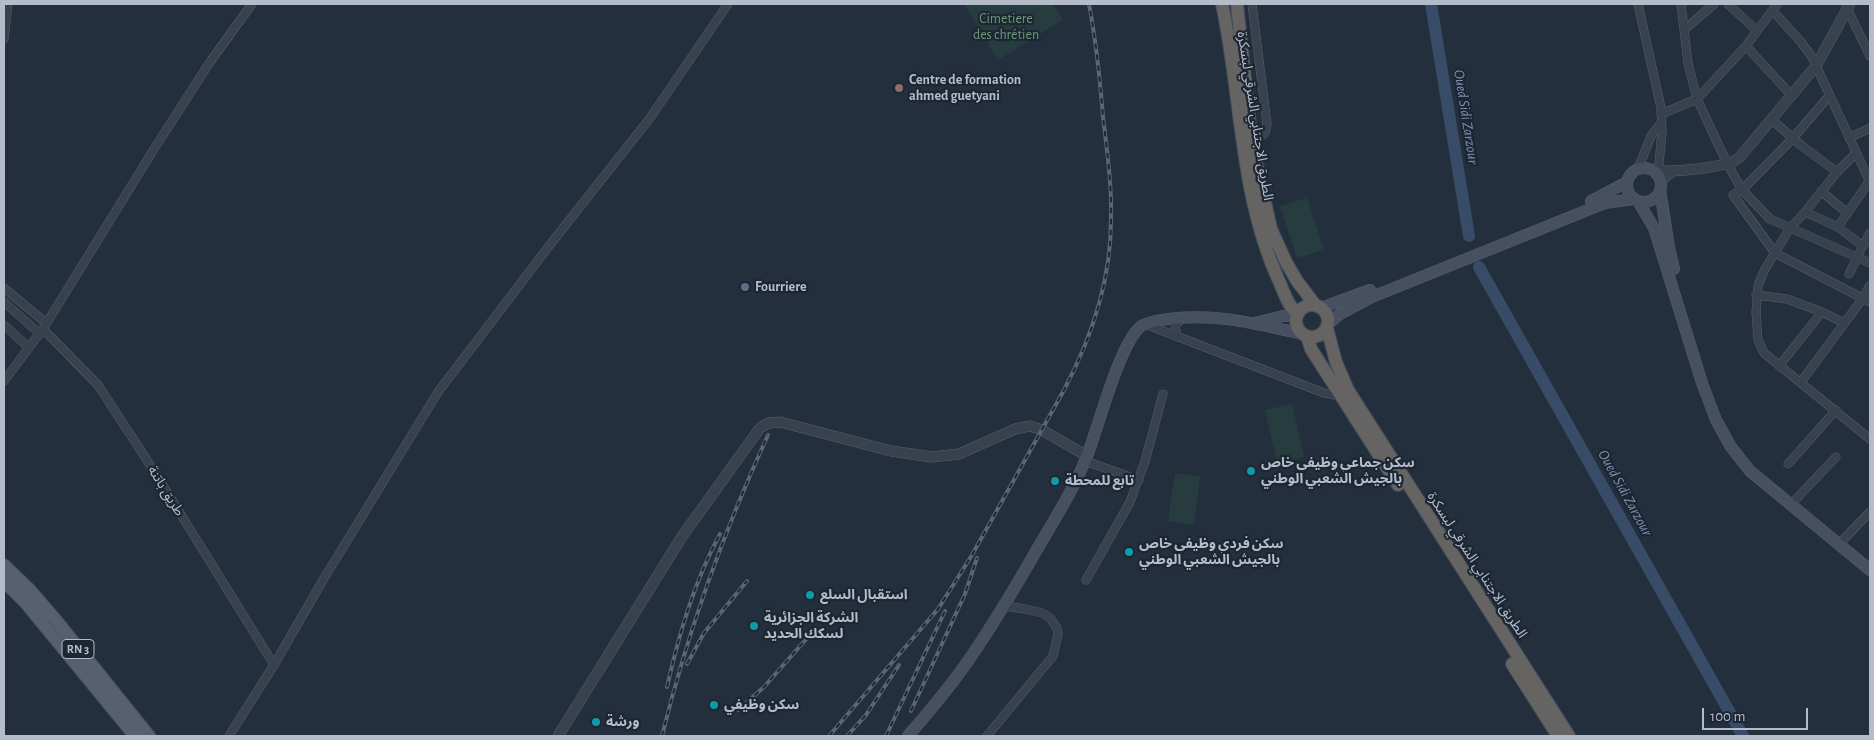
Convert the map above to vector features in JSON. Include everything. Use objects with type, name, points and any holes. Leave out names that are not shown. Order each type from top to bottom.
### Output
[{"type":"highway","name":"الطريق الاجتنابي الشرقي لبسكرة","points":[[1222,4],[1252,201],[1271,263],[1290,305],[1297,315]]},
{"type":"highway","name":"الطريق الاجتنابي الشرقي لبسكرة","points":[[1237,4],[1252,143],[1271,229],[1297,281],[1318,307]]},
{"type":"highway","points":[[1308,306],[1318,307],[1327,315],[1327,326],[1316,336],[1305,335],[1298,328],[1297,315],[1308,306]]},
{"type":"highway","name":"الطريق الاجتنابي الشرقي لبسكرة","points":[[1327,326],[1336,362],[1348,390],[1569,736]]},
{"type":"highway","name":"الطريق الاجتنابي الشرقي لبسكرة","points":[[1305,335],[1341,396],[1558,736]]},
{"type":"main road","points":[[1658,178],[1638,169],[1630,175],[1627,189],[1649,218],[1658,238],[1691,352],[1724,436],[1750,471],[1841,542],[1870,562]]},
{"type":"main road","points":[[1327,326],[1340,314],[1372,297],[1605,203],[1651,200],[1658,178]]},
{"type":"main road","points":[[1658,178],[1672,262],[1698,350],[1723,418],[1731,434],[1756,465],[1796,499],[1870,570]]},
{"type":"main road","points":[[1318,307],[1350,298],[1587,203],[1627,182]]},
{"type":"main road","points":[[1254,324],[1283,316],[1297,315]]},
{"type":"main road","points":[[908,736],[962,670],[1004,606],[1057,515],[1086,459],[1119,364],[1131,337],[1145,324],[1206,316],[1226,318],[1305,335]]},
{"type":"main road","name":"RN 3","points":[[4,565],[29,589],[117,705],[135,736]]},
{"type":"main road","name":"RN 3","points":[[4,581],[117,705],[149,736]]},
{"type":"street","points":[[4,39],[8,4]]},
{"type":"street","points":[[4,381],[43,329],[154,149],[210,62],[252,4]]},
{"type":"street","points":[[229,736],[274,665],[322,580],[438,392],[549,246],[650,118],[728,4]]},
{"type":"street","points":[[1252,4],[1267,124],[1265,133],[1252,143]]},
{"type":"street","points":[[1638,4],[1661,114],[1658,178],[1665,177],[1674,171],[1727,164],[1739,158],[1816,66],[1848,5]]},
{"type":"street","points":[[1681,4],[1688,64],[1697,99],[1727,164],[1742,190],[1770,218],[1870,263]]},
{"type":"street","points":[[1684,30],[1714,4]]},
{"type":"street","points":[[1728,4],[1756,30]]},
{"type":"street","points":[[1848,5],[1870,56]]},
{"type":"street","points":[[1661,114],[1697,99],[1746,46],[1756,30],[1775,7],[1816,66],[1870,181],[1846,212],[1838,227]]},
{"type":"street","points":[[1746,46],[1792,96]]},
{"type":"street","points":[[1829,96],[1793,138],[1742,190],[1733,194],[1733,197],[1775,253],[1867,300]]},
{"type":"street","points":[[1772,120],[1813,155],[1837,172]]},
{"type":"street","points":[[1638,169],[1651,136],[1661,123]]},
{"type":"street","points":[[1850,138],[1870,128]]},
{"type":"street","points":[[1856,153],[1837,172],[1790,228],[1764,271],[1756,295],[1756,323],[1759,344],[1764,353],[1870,439]]},
{"type":"street","points":[[1862,166],[1870,162]]},
{"type":"street","points":[[1821,191],[1846,212]]},
{"type":"street","points":[[1805,212],[1838,227],[1863,246]]},
{"type":"street","points":[[1849,274],[1870,233]]},
{"type":"street","points":[[1801,382],[1844,323],[1867,300],[1870,285]]},
{"type":"street","name":"طريق باتنة","points":[[4,288],[98,385],[154,471],[274,665]]},
{"type":"street","points":[[1756,295],[1787,299],[1822,312],[1844,323]]},
{"type":"street","name":"طريق باتنة","points":[[4,302],[43,329]]},
{"type":"street","points":[[1779,366],[1822,312]]},
{"type":"street","points":[[1177,337],[1175,325],[1183,318]]},
{"type":"street","points":[[1145,324],[1324,393],[1341,396]]},
{"type":"street","points":[[4,325],[29,348]]},
{"type":"street","points":[[1086,580],[1121,521],[1139,480],[1163,394]]},
{"type":"street","points":[[1788,464],[1836,410]]},
{"type":"street","points":[[558,736],[683,535],[760,428],[768,423],[780,422],[790,424],[891,451],[932,456],[959,454],[1015,429],[1030,426],[1042,430],[1086,459],[1139,480]]},
{"type":"street","points":[[1796,499],[1836,457]]},
{"type":"street","points":[[1841,542],[1870,512]]},
{"type":"street","points":[[987,736],[1053,656],[1058,634],[1057,628],[1050,618],[1042,613],[1004,606]]},
{"type":"green space","name":"Cimetiere des chrétien","points":[[964,4],[1053,4],[1063,20],[998,60]]},
{"type":"green space","points":[[1307,198],[1324,250],[1297,258],[1280,206]]},
{"type":"green space","points":[[1292,404],[1304,457],[1277,463],[1265,410]]},
{"type":"green space","points":[[1175,473],[1200,477],[1194,525],[1168,521]]},
{"type":"waterway","name":"Oued Sidi Zarzour","points":[[1431,4],[1469,236]]},
{"type":"waterway","name":"Oued Sidi Zarzour","points":[[1479,267],[1743,736]]},
{"type":"railway","points":[[829,736],[938,609],[972,555],[1064,390],[1091,329],[1104,287],[1108,265],[1111,207],[1109,168],[1099,74],[1089,4]]},
{"type":"railway","points":[[662,736],[683,659],[708,583],[736,508],[768,435]]},
{"type":"railway","points":[[667,687],[688,609],[702,571],[720,534]]},
{"type":"railway","points":[[911,711],[965,594],[977,558]]},
{"type":"railway","points":[[687,664],[704,633],[747,581]]},
{"type":"railway","points":[[886,736],[945,611]]},
{"type":"railway","points":[[738,710],[764,687],[808,637]]},
{"type":"railway","points":[[847,736],[866,715],[899,665]]},
{"type":"place","name":"Centre de formation ahmed guetyani","points":[[899,88]]},
{"type":"place","name":"Fourriere","points":[[745,287]]},
{"type":"place","name":"سكن جماعي وظيفي خاص بالجيش الشعبي الوطني","points":[[1251,471]]},
{"type":"place","name":"تابع للمحطة","points":[[1055,481]]},
{"type":"place","name":"سكن فردي وظيفي خاص بالجيش الشعبي الوطني","points":[[1129,552]]},
{"type":"place","name":"استقبال السلع","points":[[810,595]]},
{"type":"place","name":"الشركة الجزائرية لسكك الحديد","points":[[754,626]]},
{"type":"place","name":"سكن وظيفي","points":[[714,705]]},
{"type":"place","name":"ورشة","points":[[596,722]]}]
